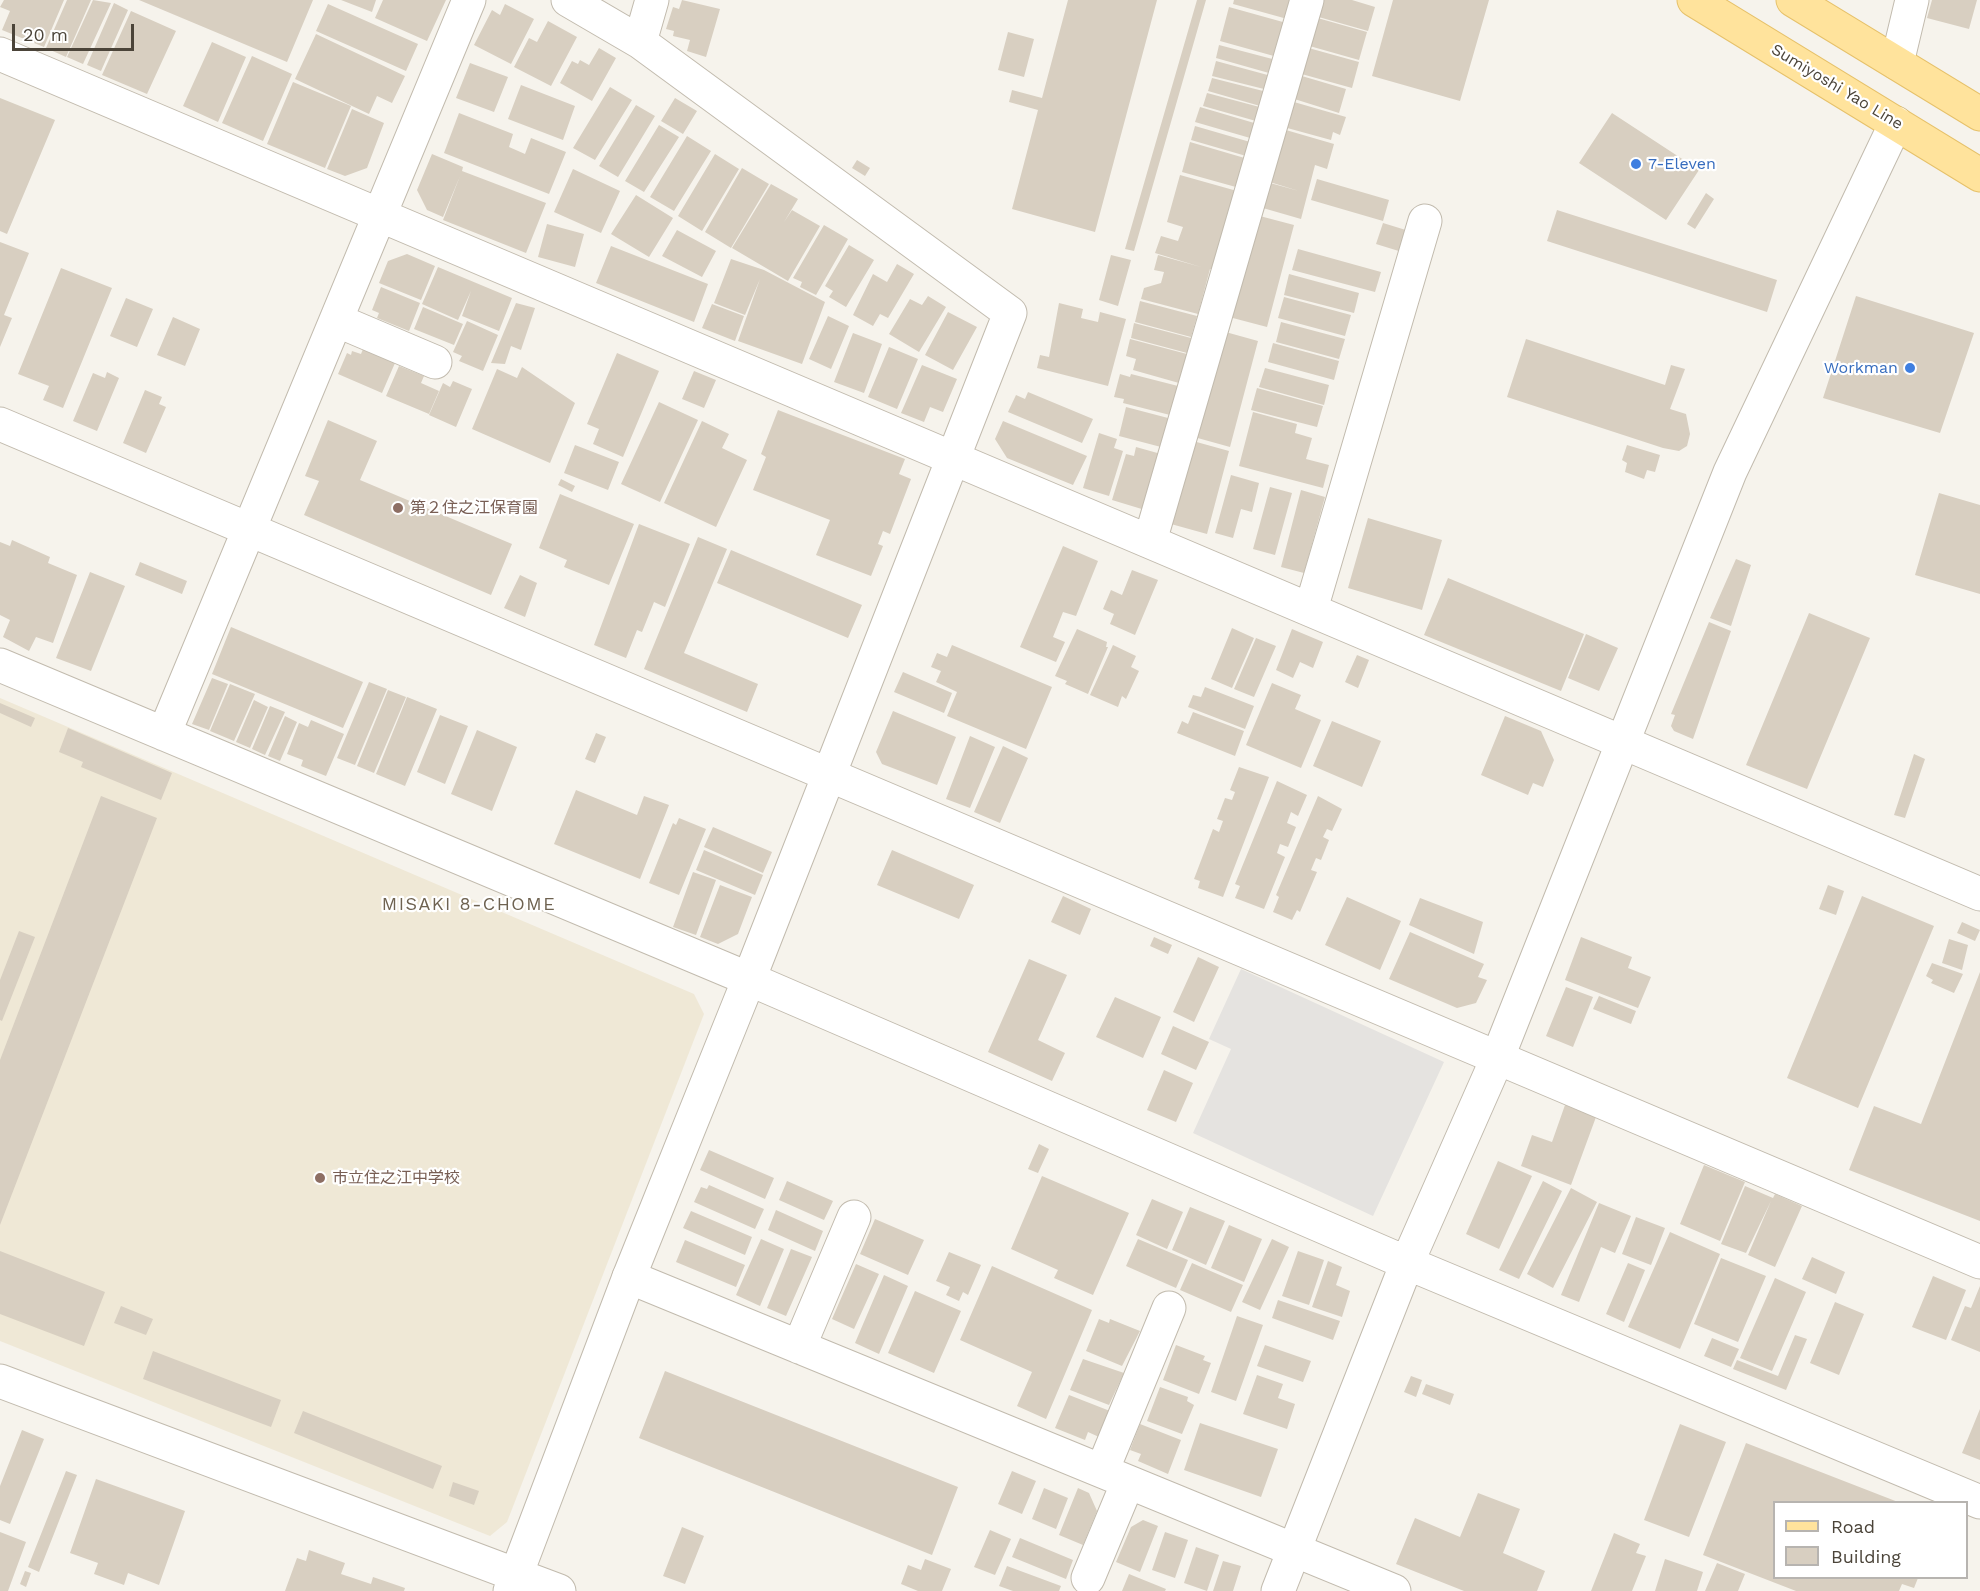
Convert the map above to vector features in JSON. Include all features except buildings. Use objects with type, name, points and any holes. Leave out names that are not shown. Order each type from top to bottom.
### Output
[{"type":"main road","name":"Sumiyoshi Yao Line","points":[[1694,0],[1980,175]]},
{"type":"main road","points":[[1793,0],[1980,114]]},
{"type":"street","points":[[164,734],[469,0]]},
{"type":"street","points":[[513,1583],[629,1277],[830,777],[1010,313],[640,42],[568,0]]},
{"type":"street","points":[[640,42],[652,0]]},
{"type":"street","points":[[1150,541],[1307,0]]},
{"type":"street","points":[[1897,63],[1912,0]]},
{"type":"street","points":[[0,54],[1622,740],[1980,894]]},
{"type":"street","points":[[1278,1591],[1407,1263],[1497,1059],[1730,472],[1896,123]]},
{"type":"street","points":[[1311,609],[1425,221]]},
{"type":"street","points":[[336,320],[435,362]]},
{"type":"street","points":[[0,424],[1980,1262]]},
{"type":"street","points":[[0,665],[749,979],[1407,1263],[1980,1503]]},
{"type":"street","points":[[799,1347],[854,1217]]},
{"type":"street","points":[[629,1277],[1394,1591]]},
{"type":"street","points":[[1088,1578],[1115,1476],[1169,1308]]},
{"type":"street","points":[[0,1381],[513,1583],[559,1591]]},
{"type":"shaded area","name":"市立住之江中学校","points":[[0,698],[694,994],[704,1014],[507,1522],[490,1536],[0,1341]]},
{"type":"shaded area","points":[[1241,969],[1444,1062],[1373,1216],[1193,1133],[1231,1049],[1209,1039]]},
{"type":"place","name":"7-Eleven","points":[[1636,164]]},
{"type":"place","name":"Workman","points":[[1910,368]]},
{"type":"place","name":"第２住之江保育園","points":[[398,508]]},
{"type":"place","name":"市立住之江中学校","points":[[320,1178]]},
{"type":"district","name":"MISAKI 8-CHOME","points":[[469,905]]}]
